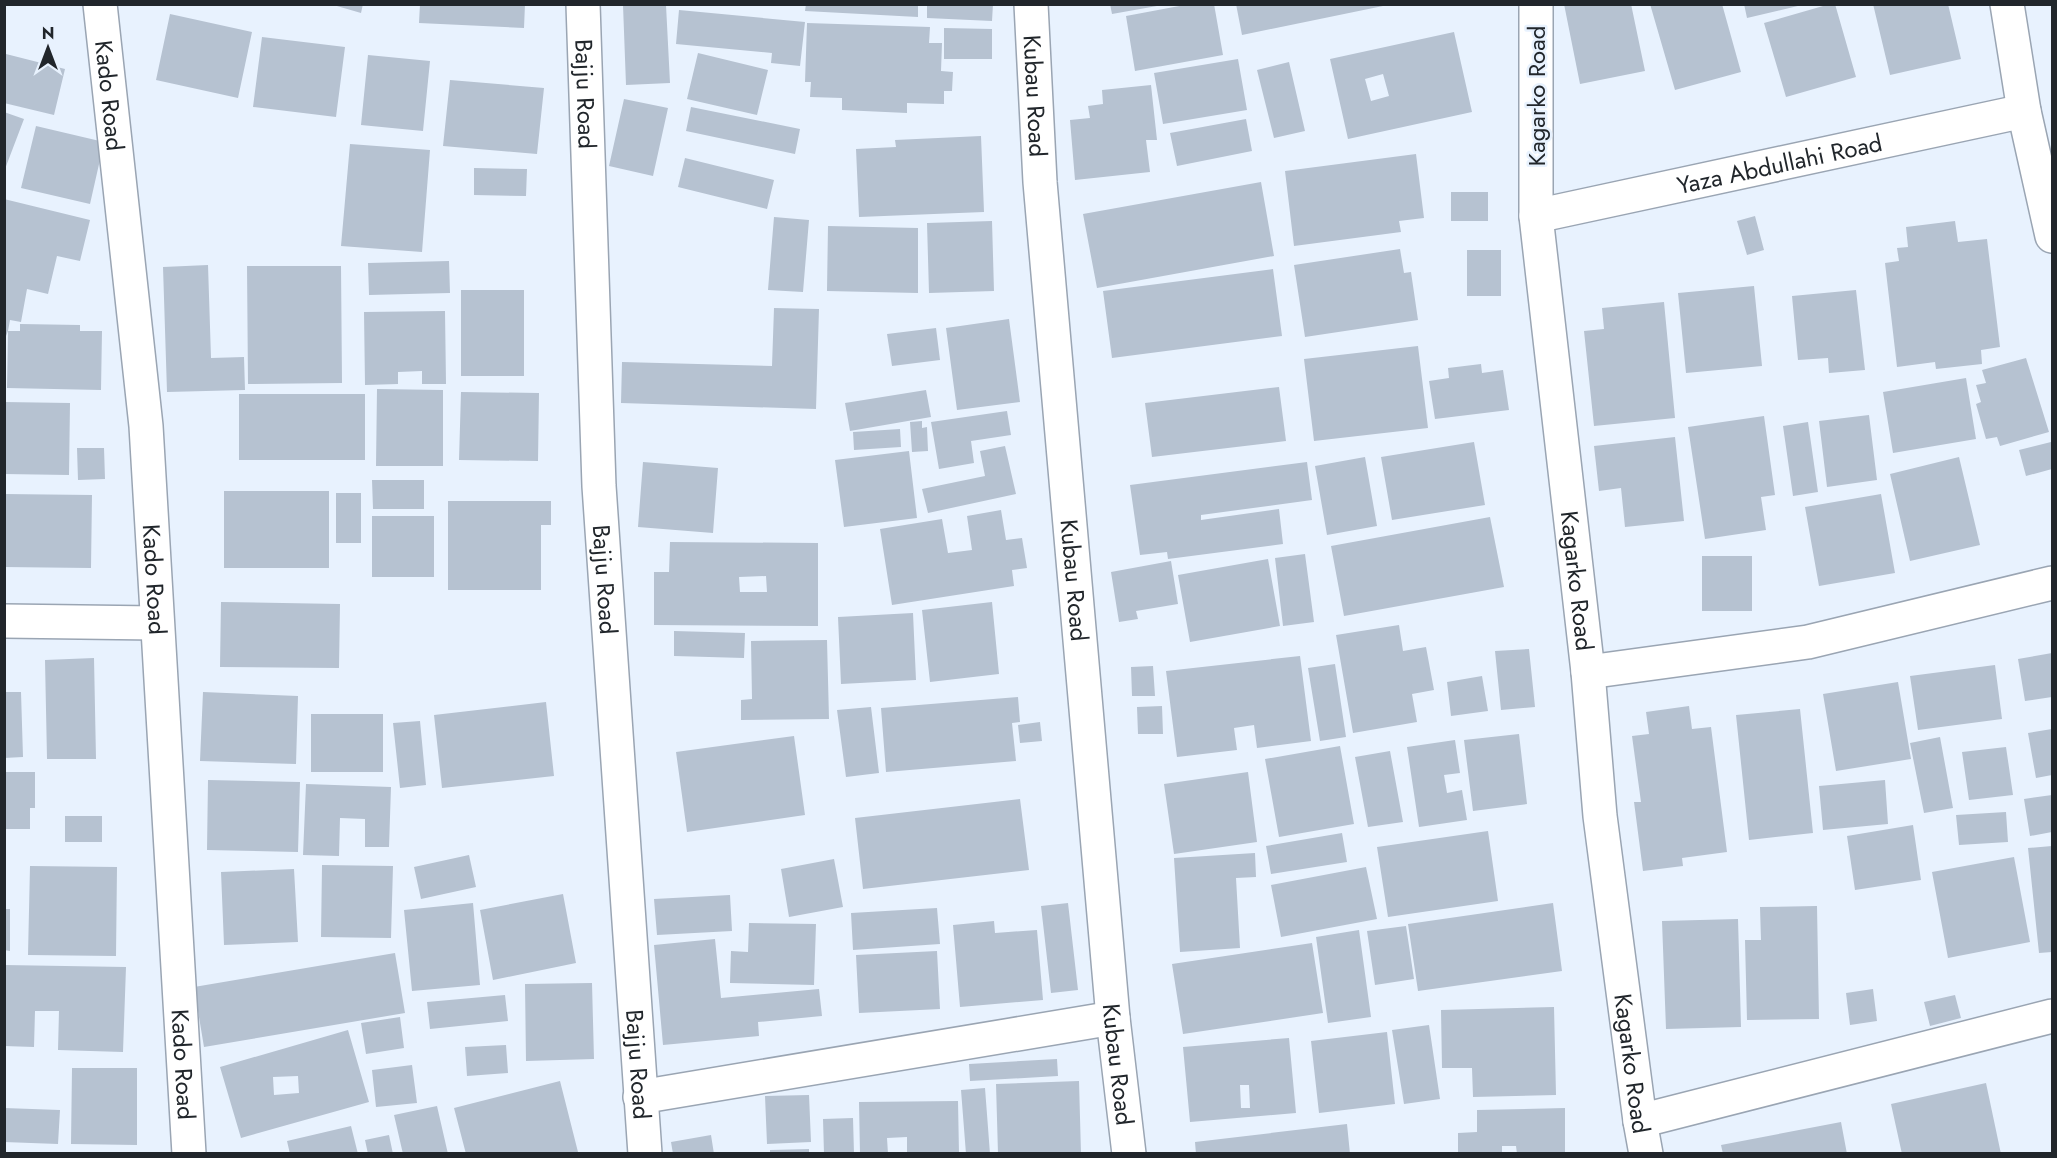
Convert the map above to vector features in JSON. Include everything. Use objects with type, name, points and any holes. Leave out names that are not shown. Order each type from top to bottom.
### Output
[{"type":"street","name":"Kado Road","points":[[100,4],[146,426],[189,1154]]},
{"type":"street","name":"Bajju Road","points":[[584,4],[599,486],[645,1154]]},
{"type":"street","name":"Kubau Road","points":[[1031,4],[1040,182],[1113,1018],[1128,1154]]},
{"type":"street","name":"Kagarko Road","points":[[1536,4],[1536,216],[1588,672],[1600,816],[1646,1154]]},
{"type":"street","points":[[2007,4],[2024,111],[2052,236]]},
{"type":"street","name":"Yaza Abdullahi Road","points":[[1536,216],[2024,111]]},
{"type":"street","points":[[1588,672],[1808,642],[2052,583]]},
{"type":"street","points":[[4,621],[156,623]]},
{"type":"street","points":[[1640,1121],[2052,1016]]},
{"type":"street","points":[[640,1097],[1113,1018]]},
{"type":"building","points":[[330,4],[363,4],[361,13]]},
{"type":"building","points":[[420,4],[525,4],[524,28],[419,23]]},
{"type":"building","points":[[806,4],[918,4],[918,17],[805,11]]},
{"type":"building","points":[[927,4],[993,4],[992,21],[927,18]]},
{"type":"building","points":[[1110,4],[1157,4],[1157,6],[1112,14]]},
{"type":"building","points":[[1190,4],[1214,4],[1223,55],[1135,71],[1126,16]]},
{"type":"building","points":[[1236,4],[1383,4],[1383,6],[1242,35]]},
{"type":"building","points":[[1564,4],[1631,4],[1645,71],[1580,84]]},
{"type":"building","points":[[1650,4],[1722,4],[1741,72],[1675,90]]},
{"type":"building","points":[[1744,4],[1802,4],[1802,5],[1747,18]]},
{"type":"building","points":[[1835,4],[1856,77],[1786,97],[1764,23]]},
{"type":"building","points":[[1873,4],[1948,4],[1961,59],[1890,75]]},
{"type":"building","points":[[623,5],[666,5],[670,83],[626,85]]},
{"type":"building","points":[[679,10],[805,22],[800,66],[771,63],[772,53],[676,44]]},
{"type":"building","points":[[170,14],[252,32],[238,98],[156,80]]},
{"type":"building","points":[[807,23],[930,27],[929,43],[942,43],[941,71],[953,72],[952,91],[944,91],[944,104],[907,103],[907,113],[842,110],[842,98],[810,97],[811,82],[805,82]]},
{"type":"building","points":[[944,28],[992,29],[992,59],[944,59]]},
{"type":"building","points":[[1454,32],[1472,112],[1348,139],[1330,59]],"holes":[[[1383,74],[1389,96],[1371,101],[1365,79]]]},
{"type":"building","points":[[262,37],[345,47],[336,117],[253,107]]},
{"type":"building","points":[[698,53],[768,70],[757,115],[687,99]]},
{"type":"building","points":[[6,54],[65,69],[54,115],[4,103]]},
{"type":"building","points":[[368,55],[430,61],[423,131],[361,125]]},
{"type":"building","points":[[1238,59],[1247,110],[1163,124],[1154,73]]},
{"type":"building","points":[[1289,62],[1305,131],[1274,138],[1257,70]]},
{"type":"building","points":[[450,80],[544,88],[537,154],[443,146]]},
{"type":"building","points":[[1151,85],[1157,140],[1146,140],[1150,172],[1075,180],[1070,120],[1090,118],[1088,106],[1103,104],[1102,90]]},
{"type":"building","points":[[624,99],[668,108],[653,176],[609,166]]},
{"type":"building","points":[[691,107],[800,129],[795,154],[686,131]]},
{"type":"building","points":[[4,112],[24,119],[5,169],[4,169]]},
{"type":"building","points":[[1246,119],[1252,151],[1177,166],[1170,133]]},
{"type":"building","points":[[36,126],[104,142],[90,204],[21,188]]},
{"type":"building","points":[[981,136],[984,212],[859,217],[856,149],[896,147],[895,140]]},
{"type":"building","points":[[350,144],[430,150],[422,252],[341,246]]},
{"type":"building","points":[[1416,154],[1424,218],[1399,221],[1401,232],[1294,246],[1285,171]]},
{"type":"building","points":[[685,158],[774,180],[767,209],[678,187]]},
{"type":"building","points":[[474,168],[527,169],[526,196],[474,195]]},
{"type":"building","points":[[1261,182],[1274,256],[1097,288],[1083,214]]},
{"type":"building","points":[[1451,192],[1488,192],[1488,221],[1451,221]]},
{"type":"building","points":[[4,199],[90,220],[80,261],[57,256],[48,294],[27,289],[21,322],[10,320],[4,341]]},
{"type":"building","points":[[1755,216],[1764,250],[1747,255],[1737,221]]},
{"type":"building","points":[[774,217],[809,220],[803,292],[768,290]]},
{"type":"building","points":[[992,221],[994,291],[929,293],[927,223]]},
{"type":"building","points":[[1955,221],[1958,242],[1987,239],[2000,347],[1981,350],[1982,364],[1936,369],[1935,362],[1897,367],[1885,263],[1899,261],[1897,248],[1908,247],[1906,227]]},
{"type":"building","points":[[828,226],[918,228],[918,293],[827,291]]},
{"type":"building","points":[[1400,249],[1404,273],[1411,272],[1418,320],[1305,337],[1294,265]]},
{"type":"building","points":[[1467,250],[1501,250],[1501,296],[1467,296]]},
{"type":"building","points":[[449,261],[450,293],[369,295],[368,263]]},
{"type":"building","points":[[208,265],[211,358],[244,357],[245,390],[167,392],[163,267]]},
{"type":"building","points":[[247,266],[341,266],[342,383],[248,384]]},
{"type":"building","points":[[1273,269],[1282,336],[1112,358],[1103,291]]},
{"type":"building","points":[[1754,286],[1762,366],[1686,373],[1678,293]]},
{"type":"building","points":[[461,290],[524,290],[524,376],[461,376]]},
{"type":"building","points":[[1856,290],[1865,370],[1829,373],[1828,358],[1798,360],[1792,296]]},
{"type":"building","points":[[1664,302],[1675,418],[1594,426],[1584,331],[1604,329],[1602,308]]},
{"type":"building","points":[[774,308],[819,309],[816,409],[621,403],[622,362],[772,366]]},
{"type":"building","points":[[445,311],[446,384],[422,384],[422,371],[398,372],[398,384],[365,385],[364,312]]},
{"type":"building","points":[[1009,319],[1020,402],[957,410],[946,328]]},
{"type":"building","points":[[20,324],[80,325],[80,331],[102,331],[101,390],[7,388],[8,331],[20,331]]},
{"type":"building","points":[[936,328],[940,360],[892,366],[887,334]]},
{"type":"building","points":[[1418,346],[1428,428],[1314,441],[1304,359]]},
{"type":"building","points":[[2026,358],[2049,432],[2000,446],[1997,437],[1986,439],[1976,404],[1981,402],[1976,385],[1986,383],[1982,370]]},
{"type":"building","points":[[1481,364],[1482,373],[1503,370],[1509,410],[1435,419],[1429,381],[1449,378],[1448,368]]},
{"type":"building","points":[[1966,378],[1976,439],[1893,453],[1883,392]]},
{"type":"building","points":[[1279,387],[1286,441],[1152,457],[1145,403]]},
{"type":"building","points":[[377,389],[443,390],[443,466],[376,466]]},
{"type":"building","points":[[926,390],[931,417],[850,431],[845,403]]},
{"type":"building","points":[[461,392],[539,393],[538,461],[459,460]]},
{"type":"building","points":[[239,394],[365,394],[365,460],[239,460]]},
{"type":"building","points":[[4,402],[70,403],[69,475],[4,474]]},
{"type":"building","points":[[1007,411],[1011,435],[971,441],[974,463],[939,469],[931,422]]},
{"type":"building","points":[[1869,415],[1877,480],[1827,487],[1819,421]]},
{"type":"building","points":[[1764,416],[1775,495],[1761,497],[1766,530],[1705,539],[1688,427]]},
{"type":"building","points":[[922,421],[922,428],[927,427],[928,451],[912,452],[910,422]]},
{"type":"building","points":[[1808,422],[1818,492],[1793,496],[1783,426]]},
{"type":"building","points":[[900,429],[901,447],[854,450],[853,432]]},
{"type":"building","points":[[1675,437],[1684,521],[1625,527],[1621,488],[1599,491],[1594,446]]},
{"type":"building","points":[[1474,442],[1485,505],[1392,520],[1381,457]]},
{"type":"building","points":[[2051,442],[2052,469],[2026,476],[2019,450]]},
{"type":"building","points":[[1005,446],[1016,494],[928,513],[922,489],[985,476],[980,451]]},
{"type":"building","points":[[77,448],[104,448],[105,479],[78,480]]},
{"type":"building","points":[[909,451],[917,518],[844,527],[835,460]]},
{"type":"building","points":[[1365,457],[1377,526],[1327,535],[1315,466]]},
{"type":"building","points":[[1959,457],[1980,545],[1910,561],[1890,474]]},
{"type":"building","points":[[643,462],[718,468],[713,533],[638,527]]},
{"type":"building","points":[[1307,462],[1312,500],[1201,515],[1201,520],[1279,509],[1283,544],[1168,559],[1167,552],[1140,555],[1130,485]]},
{"type":"building","points":[[372,480],[424,480],[424,509],[373,509]]},
{"type":"building","points":[[224,491],[329,491],[329,568],[224,568]]},
{"type":"building","points":[[336,493],[361,493],[361,543],[336,543]]},
{"type":"building","points":[[4,494],[92,495],[91,568],[4,567]]},
{"type":"building","points":[[1881,494],[1895,573],[1819,586],[1805,507]]},
{"type":"building","points":[[448,501],[551,501],[551,525],[541,525],[541,590],[448,590]]},
{"type":"building","points":[[1001,510],[1006,540],[1022,538],[1027,568],[1012,570],[1014,586],[892,605],[880,529],[942,519],[948,553],[972,550],[967,516]]},
{"type":"building","points":[[372,516],[434,516],[434,577],[372,577]]},
{"type":"building","points":[[1490,517],[1504,587],[1344,616],[1331,546]]},
{"type":"building","points":[[670,542],[818,543],[818,626],[654,625],[654,572],[669,572]],"holes":[[[766,576],[767,592],[740,592],[739,577]]]},
{"type":"building","points":[[1305,554],[1314,622],[1283,626],[1275,558]]},
{"type":"building","points":[[1702,556],[1752,556],[1752,611],[1702,611]]},
{"type":"building","points":[[1268,559],[1280,626],[1190,642],[1178,575]]},
{"type":"building","points":[[1171,561],[1178,604],[1136,611],[1138,619],[1119,622],[1111,572]]},
{"type":"building","points":[[221,602],[340,604],[339,668],[220,667]]},
{"type":"building","points":[[992,602],[999,674],[930,682],[922,610]]},
{"type":"building","points":[[913,613],[916,680],[841,684],[838,617]]},
{"type":"building","points":[[1399,625],[1403,651],[1426,647],[1434,690],[1412,694],[1417,722],[1353,733],[1336,635]]},
{"type":"building","points":[[674,631],[745,633],[744,658],[674,656]]},
{"type":"building","points":[[827,640],[829,719],[741,720],[741,700],[752,699],[751,641]]},
{"type":"building","points":[[1529,649],[1535,707],[1501,710],[1495,651]]},
{"type":"building","points":[[2052,653],[2052,697],[2025,701],[2018,659]]},
{"type":"building","points":[[1300,656],[1311,741],[1257,748],[1254,725],[1234,728],[1237,750],[1177,757],[1166,671]]},
{"type":"building","points":[[94,658],[96,759],[47,759],[45,660]]},
{"type":"building","points":[[1335,664],[1346,737],[1320,741],[1308,668]]},
{"type":"building","points":[[1995,665],[2002,719],[1918,730],[1910,676]]},
{"type":"building","points":[[1153,666],[1155,696],[1132,696],[1131,667]]},
{"type":"building","points":[[1482,676],[1488,711],[1451,716],[1447,682]]},
{"type":"building","points":[[1898,682],[1911,759],[1836,771],[1823,694]]},
{"type":"building","points":[[4,692],[21,692],[23,757],[4,758]]},
{"type":"building","points":[[203,692],[298,696],[296,764],[200,761]]},
{"type":"building","points":[[1018,697],[1020,722],[1012,723],[1016,761],[886,772],[881,708]]},
{"type":"building","points":[[546,702],[554,776],[442,788],[434,715]]},
{"type":"building","points":[[1162,706],[1163,734],[1138,734],[1137,707]]},
{"type":"building","points":[[1689,706],[1692,729],[1711,727],[1727,852],[1682,858],[1683,866],[1643,871],[1634,802],[1641,802],[1632,736],[1649,734],[1646,712]]},
{"type":"building","points":[[871,707],[879,773],[846,777],[837,710]]},
{"type":"building","points":[[1800,709],[1813,833],[1749,840],[1736,715]]},
{"type":"building","points":[[311,714],[383,714],[383,772],[311,772]]},
{"type":"building","points":[[420,721],[426,785],[400,788],[393,723]]},
{"type":"building","points":[[1040,722],[1042,741],[1020,743],[1018,725]]},
{"type":"building","points":[[2052,729],[2052,775],[2036,778],[2028,733]]},
{"type":"building","points":[[1519,734],[1527,804],[1473,811],[1464,740]]},
{"type":"building","points":[[794,736],[805,815],[687,832],[676,752]]},
{"type":"building","points":[[1940,737],[1953,808],[1924,813],[1910,743]]},
{"type":"building","points":[[1455,740],[1460,773],[1444,775],[1447,793],[1462,790],[1467,820],[1419,827],[1407,747]]},
{"type":"building","points":[[1340,746],[1354,824],[1279,837],[1265,759]]},
{"type":"building","points":[[2006,747],[2013,795],[1969,800],[1962,752]]},
{"type":"building","points":[[1390,751],[1403,822],[1368,827],[1355,757]]},
{"type":"building","points":[[4,772],[35,772],[35,808],[30,808],[30,829],[4,829]]},
{"type":"building","points":[[1248,772],[1257,842],[1174,854],[1164,784]]},
{"type":"building","points":[[208,780],[300,782],[298,852],[207,850]]},
{"type":"building","points":[[1885,780],[1888,824],[1823,830],[1819,786]]},
{"type":"building","points":[[306,784],[391,787],[389,847],[365,847],[365,819],[340,818],[339,856],[303,855]]},
{"type":"building","points":[[2052,795],[2052,832],[2030,836],[2024,799]]},
{"type":"building","points":[[1020,799],[1029,870],[863,889],[855,818]]},
{"type":"building","points":[[2006,812],[2008,842],[1959,845],[1956,815]]},
{"type":"building","points":[[65,816],[102,816],[102,842],[65,842]]},
{"type":"building","points":[[1913,825],[1921,880],[1855,890],[1847,836]]},
{"type":"building","points":[[1488,831],[1498,901],[1388,917],[1377,847]]},
{"type":"building","points":[[1342,833],[1347,862],[1271,874],[1266,846]]},
{"type":"building","points":[[2052,846],[2052,952],[2039,953],[2028,848]]},
{"type":"building","points":[[1255,853],[1256,877],[1236,878],[1240,948],[1180,952],[1174,858]]},
{"type":"building","points":[[469,855],[476,887],[421,899],[414,867]]},
{"type":"building","points":[[2014,857],[2030,942],[1948,958],[1932,872]]},
{"type":"building","points":[[834,859],[843,907],[789,917],[781,869]]},
{"type":"building","points":[[322,865],[393,866],[391,938],[321,937]]},
{"type":"building","points":[[30,866],[117,867],[116,956],[28,955]]},
{"type":"building","points":[[1366,867],[1377,919],[1281,937],[1271,885]]},
{"type":"building","points":[[294,869],[298,942],[224,945],[221,872]]},
{"type":"building","points":[[563,894],[576,963],[493,980],[480,910]]},
{"type":"building","points":[[730,895],[732,931],[657,935],[654,899]]},
{"type":"building","points":[[473,903],[480,985],[412,991],[404,910]]},
{"type":"building","points":[[1068,903],[1078,990],[1051,993],[1041,906]]},
{"type":"building","points":[[1553,903],[1562,971],[1418,991],[1408,924]]},
{"type":"building","points":[[1817,906],[1819,1019],[1747,1020],[1745,940],[1761,940],[1760,907]]},
{"type":"building","points":[[937,908],[940,944],[853,950],[851,913]]},
{"type":"building","points":[[4,909],[10,909],[10,951],[4,950]]},
{"type":"building","points":[[1738,919],[1741,1027],[1666,1029],[1662,921]]},
{"type":"building","points":[[994,921],[995,933],[1037,930],[1043,1000],[960,1007],[953,925]]},
{"type":"building","points":[[749,923],[816,924],[814,985],[730,983],[731,951],[748,952]]},
{"type":"building","points":[[1406,926],[1414,979],[1375,985],[1367,931]]},
{"type":"building","points":[[1359,930],[1371,1017],[1328,1023],[1316,937]]},
{"type":"building","points":[[715,939],[721,998],[819,989],[822,1016],[758,1022],[759,1036],[663,1045],[654,945]]},
{"type":"building","points":[[1312,943],[1323,1013],[1183,1034],[1172,964]]},
{"type":"building","points":[[937,951],[940,1009],[859,1013],[856,955]]},
{"type":"building","points":[[395,953],[405,1013],[204,1047],[194,987]]},
{"type":"building","points":[[4,965],[126,967],[123,1052],[58,1050],[59,1011],[35,1011],[34,1047],[4,1046]]},
{"type":"building","points":[[592,983],[594,1059],[526,1061],[525,984]]},
{"type":"building","points":[[1873,989],[1877,1021],[1850,1025],[1846,993]]},
{"type":"building","points":[[505,995],[508,1021],[430,1029],[427,1002]]},
{"type":"building","points":[[1955,995],[1961,1018],[1930,1026],[1924,1002]]},
{"type":"building","points":[[1554,1007],[1556,1095],[1473,1097],[1472,1068],[1442,1068],[1441,1010]]},
{"type":"building","points":[[400,1017],[404,1048],[366,1054],[361,1023]]},
{"type":"building","points":[[1429,1025],[1440,1099],[1404,1104],[1392,1030]]},
{"type":"building","points":[[348,1030],[369,1102],[241,1138],[220,1067]],"holes":[[[298,1076],[299,1093],[274,1095],[273,1077]]]},
{"type":"building","points":[[1387,1032],[1395,1104],[1319,1113],[1311,1041]]},
{"type":"building","points":[[1289,1038],[1296,1113],[1190,1122],[1183,1047]],"holes":[[[1240,1085],[1249,1085],[1250,1108],[1241,1108]]]},
{"type":"building","points":[[506,1045],[508,1073],[467,1076],[465,1047]]},
{"type":"building","points":[[1057,1059],[1058,1076],[970,1081],[969,1064]]},
{"type":"building","points":[[412,1065],[417,1103],[376,1107],[372,1070]]},
{"type":"building","points":[[72,1068],[137,1068],[137,1145],[71,1144]]},
{"type":"building","points":[[560,1081],[578,1152],[466,1154],[454,1108]]},
{"type":"building","points":[[1079,1081],[1081,1154],[998,1154],[996,1084]]},
{"type":"building","points":[[1986,1083],[2001,1154],[1902,1154],[1891,1104]]},
{"type":"building","points":[[985,1088],[990,1154],[966,1154],[961,1090]]},
{"type":"building","points":[[809,1095],[811,1142],[767,1144],[765,1096]]},
{"type":"building","points":[[958,1101],[959,1154],[907,1154],[907,1137],[887,1138],[888,1154],[860,1154],[859,1102]]},
{"type":"building","points":[[437,1106],[448,1154],[403,1154],[394,1115]]},
{"type":"building","points":[[4,1108],[60,1110],[58,1144],[4,1142]]},
{"type":"building","points":[[1565,1108],[1565,1154],[1517,1154],[1516,1146],[1502,1146],[1502,1154],[1458,1154],[1458,1133],[1477,1132],[1477,1110]]},
{"type":"building","points":[[853,1118],[854,1154],[824,1154],[823,1119]]},
{"type":"building","points":[[1841,1122],[1847,1154],[1723,1154],[1721,1145]]},
{"type":"building","points":[[1347,1124],[1350,1154],[1196,1154],[1195,1142]]},
{"type":"building","points":[[351,1126],[358,1154],[290,1154],[287,1141]]},
{"type":"building","points":[[389,1135],[393,1154],[368,1154],[365,1140]]},
{"type":"building","points":[[711,1135],[714,1154],[673,1154],[671,1142]]},
{"type":"building","points":[[809,1149],[809,1154],[770,1154],[770,1150]]}]
